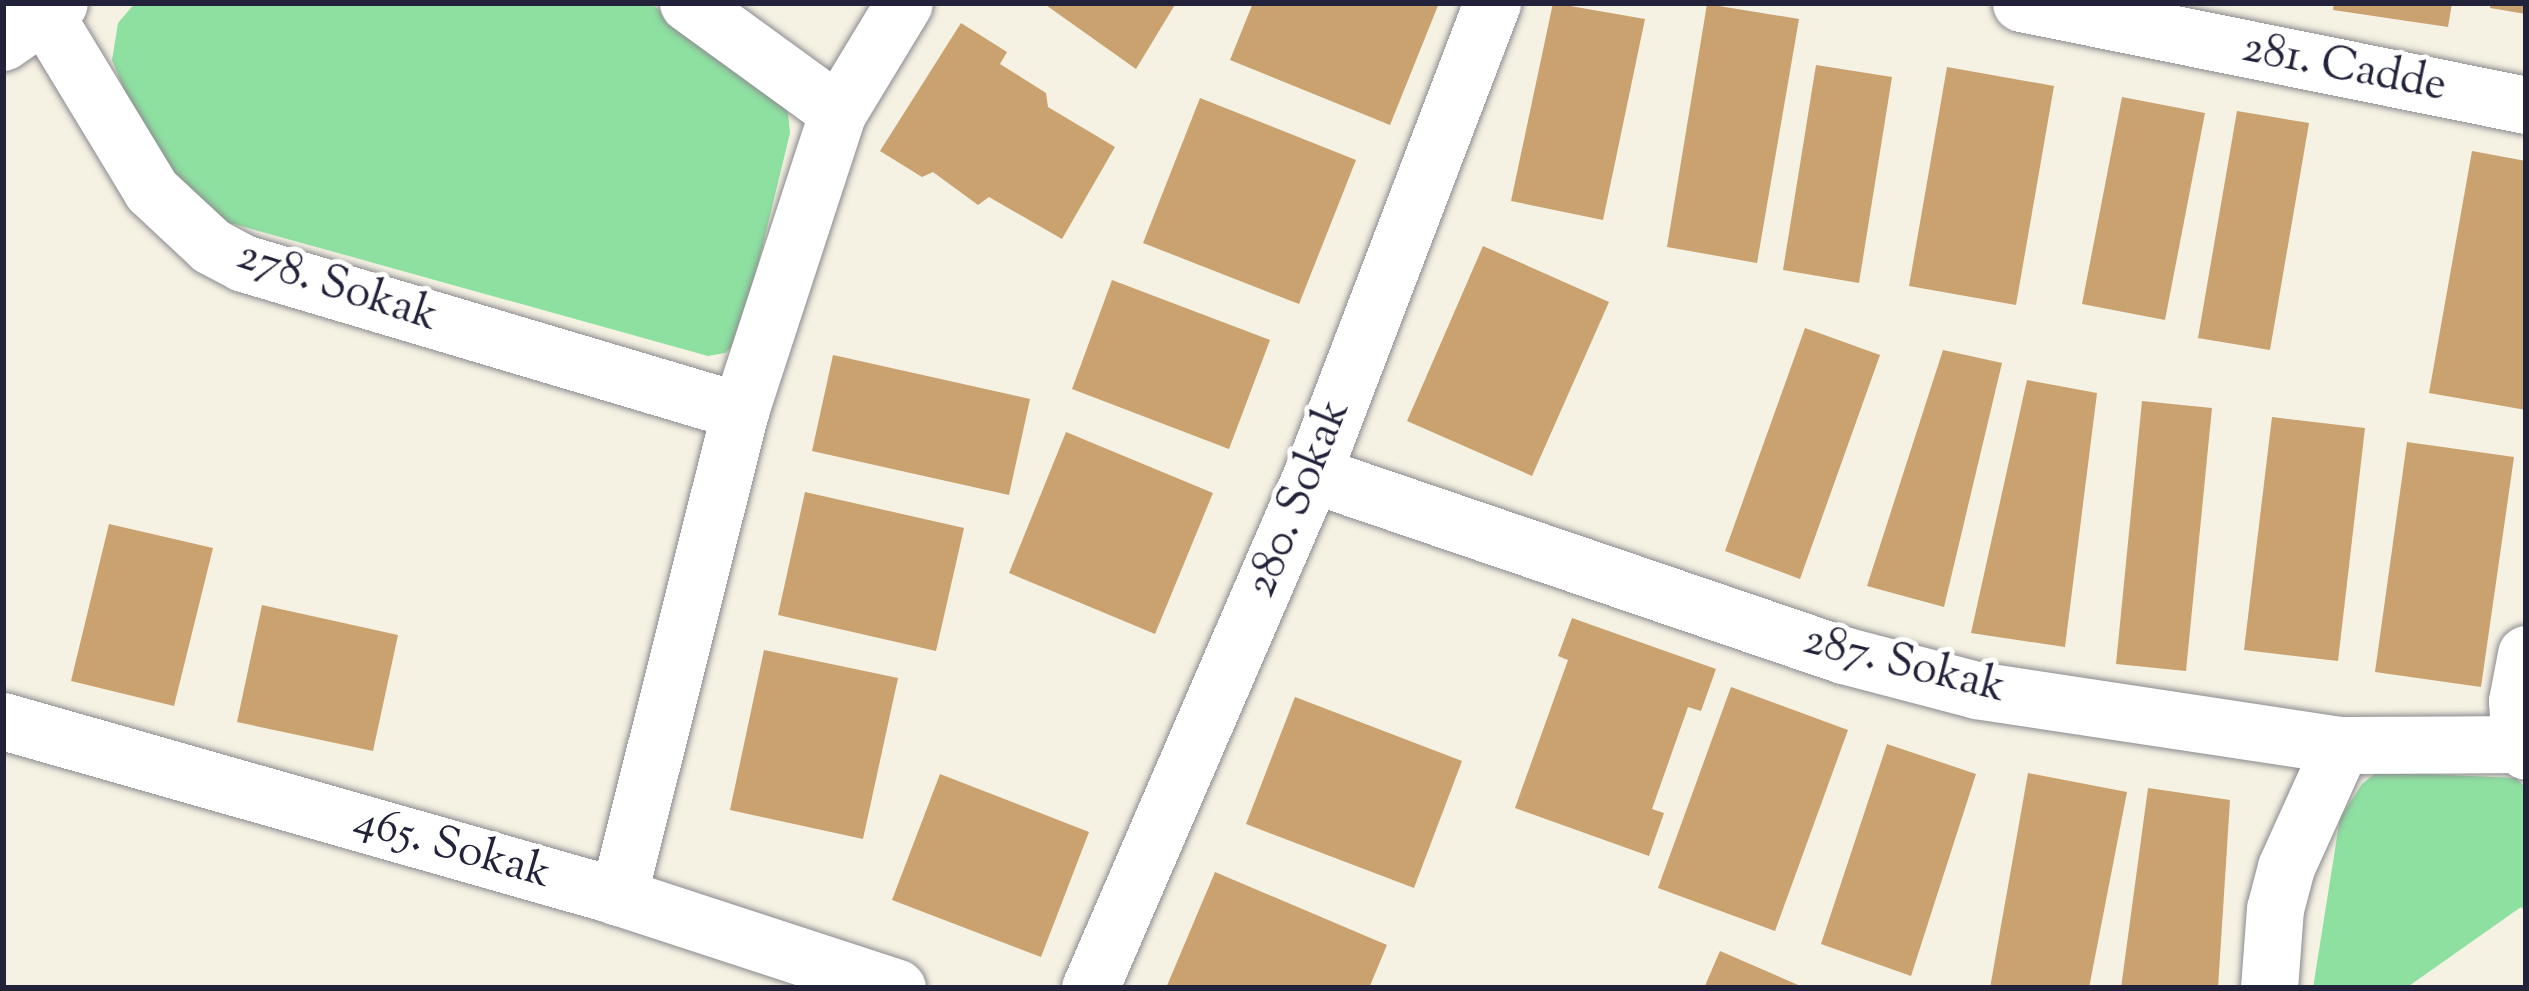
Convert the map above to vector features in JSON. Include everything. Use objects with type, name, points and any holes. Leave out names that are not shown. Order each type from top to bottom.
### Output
[{"type":"street","points":[[688,3],[838,112]]},
{"type":"street","points":[[618,897],[740,411],[838,112],[904,3]]},
{"type":"street","name":"280. Sokak","points":[[1090,988],[1312,474],[1492,3]]},
{"type":"street","name":"281. Cadde","points":[[2021,3],[2526,106]]},
{"type":"street","name":"278. Sokak","points":[[35,19],[151,190],[211,246],[243,263],[740,411]]},
{"type":"street","name":"287. Sokak","points":[[1312,474],[1844,655],[1933,680],[2341,745],[2523,747]]},
{"type":"street","points":[[2523,747],[2516,701],[2526,654]]},
{"type":"street","name":"465. Sokak","points":[[3,721],[618,897],[897,988]]},
{"type":"street","points":[[2269,988],[2275,909],[2286,867],[2341,745]]},
{"type":"green space","points":[[135,3],[650,3],[781,96],[788,113],[790,133],[740,339],[725,353],[708,356],[223,221],[189,197],[135,116],[112,60],[118,23]]},
{"type":"green space","points":[[2377,772],[2516,778],[2526,788],[2526,912],[2521,907],[2406,988],[2313,988],[2340,818],[2362,784]]},
{"type":"building","points":[[1043,3],[1176,3],[1136,69]]},
{"type":"building","points":[[1253,3],[1439,3],[1390,125],[1230,60]]},
{"type":"building","points":[[1553,3],[1645,19],[1603,220],[1511,201]]},
{"type":"building","points":[[2334,3],[2452,3],[2448,27],[2333,10]]},
{"type":"building","points":[[2491,3],[2526,3],[2526,14],[2490,8]]},
{"type":"building","points":[[1707,4],[1799,19],[1757,263],[1667,247]]},
{"type":"building","points":[[961,23],[1007,52],[1000,64],[1046,93],[1048,107],[1115,147],[1062,239],[989,197],[978,205],[933,172],[922,177],[880,151]]},
{"type":"building","points":[[1816,65],[1892,77],[1859,283],[1783,270]]},
{"type":"building","points":[[1947,67],[2054,86],[2016,305],[1909,286]]},
{"type":"building","points":[[2122,97],[2205,113],[2165,320],[2082,304]]},
{"type":"building","points":[[1200,98],[1356,160],[1299,304],[1143,243]]},
{"type":"building","points":[[2237,111],[2309,123],[2270,350],[2198,338]]},
{"type":"building","points":[[2472,151],[2526,161],[2526,410],[2429,393]]},
{"type":"building","points":[[1483,246],[1609,302],[1532,476],[1407,421]]},
{"type":"building","points":[[1112,280],[1270,340],[1229,449],[1072,389]]},
{"type":"building","points":[[1805,328],[1880,355],[1800,579],[1725,551]]},
{"type":"building","points":[[1943,350],[2002,363],[1944,607],[1867,586]]},
{"type":"building","points":[[833,355],[1030,399],[1009,495],[812,451]]},
{"type":"building","points":[[2027,380],[2097,393],[2065,647],[1971,633]]},
{"type":"building","points":[[2142,401],[2212,408],[2186,671],[2116,664]]},
{"type":"building","points":[[2272,417],[2365,428],[2338,661],[2244,650]]},
{"type":"building","points":[[1066,432],[1213,493],[1155,634],[1009,573]]},
{"type":"building","points":[[2407,442],[2514,457],[2481,687],[2375,672]]},
{"type":"building","points":[[805,492],[964,528],[936,651],[778,615]]},
{"type":"building","points":[[109,524],[213,548],[174,706],[71,681]]},
{"type":"building","points":[[262,605],[398,635],[373,751],[237,722]]},
{"type":"building","points":[[1572,618],[1716,669],[1701,711],[1688,707],[1652,809],[1664,813],[1649,856],[1515,808],[1568,660],[1558,656]]},
{"type":"building","points":[[764,650],[898,678],[863,839],[730,810]]},
{"type":"building","points":[[1731,687],[1848,730],[1775,931],[1658,888]]},
{"type":"building","points":[[1295,697],[1462,761],[1414,888],[1246,824]]},
{"type":"building","points":[[1887,744],[1976,774],[1911,976],[1821,944]]},
{"type":"building","points":[[2028,773],[2127,792],[2089,988],[1990,988]]},
{"type":"building","points":[[940,774],[1089,832],[1041,957],[892,900]]},
{"type":"building","points":[[2148,788],[2230,800],[2218,988],[2121,988]]},
{"type":"building","points":[[1215,872],[1387,945],[1369,988],[1166,988]]},
{"type":"building","points":[[1720,951],[1805,988],[1704,988]]}]
